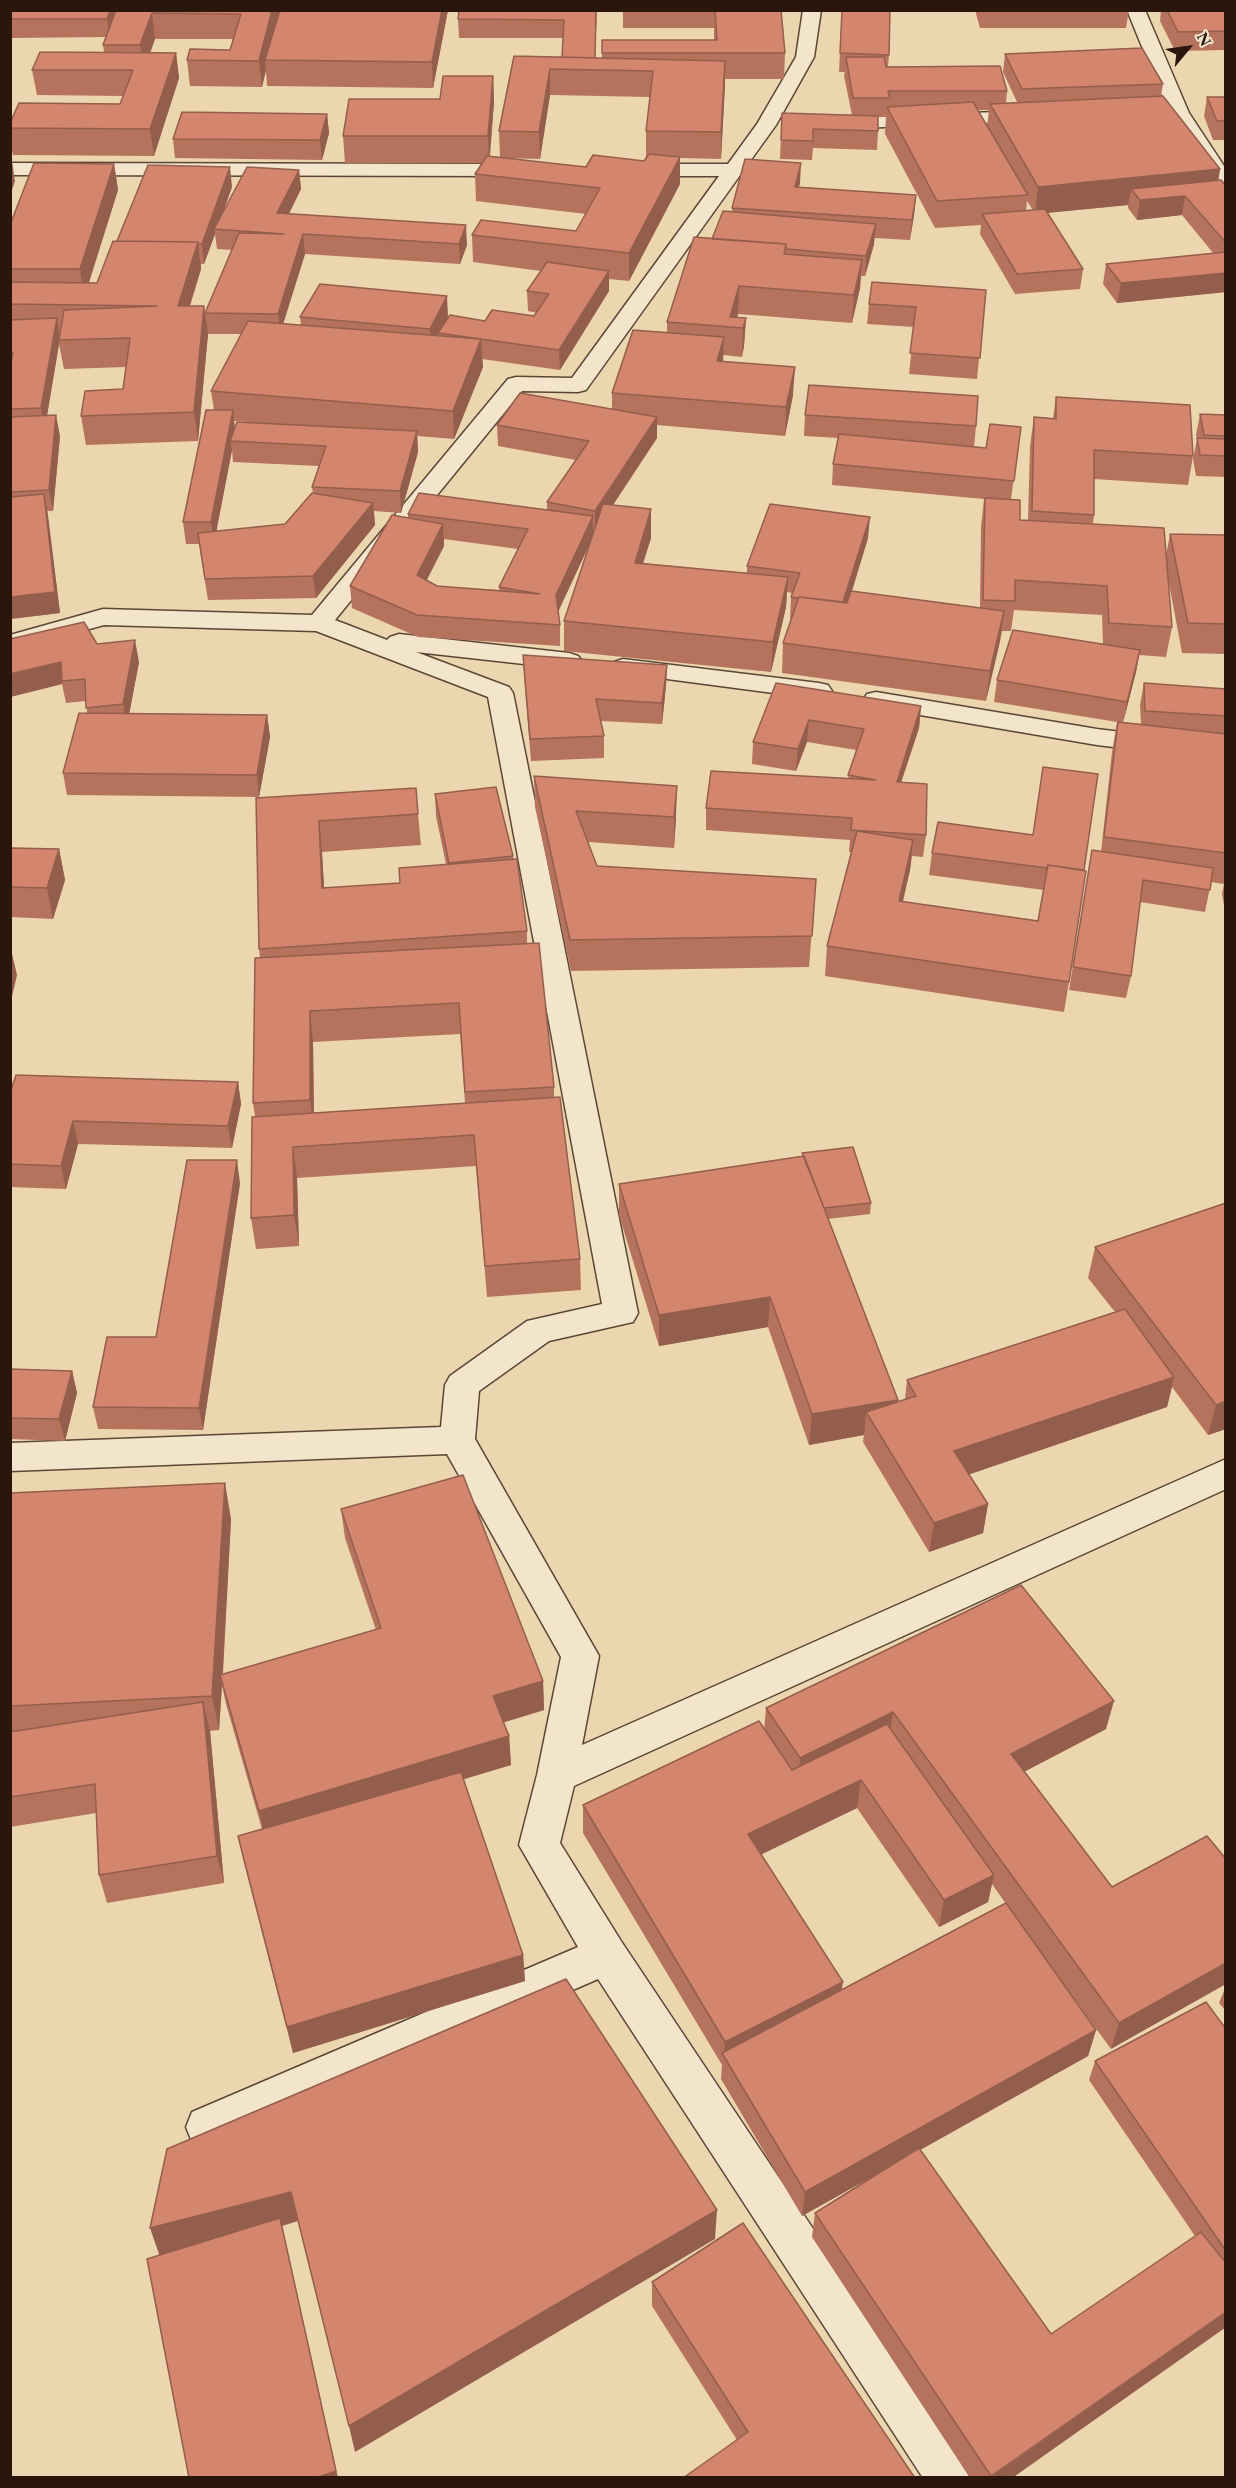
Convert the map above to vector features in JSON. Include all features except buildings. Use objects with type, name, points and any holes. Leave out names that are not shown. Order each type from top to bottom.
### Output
[{"type":"street","points":[[319,623],[516,384],[578,385],[734,170],[778,124],[805,57],[812,10]]},
{"type":"street","points":[[1145,10],[1136,11],[1179,113],[1226,185]]},
{"type":"street","points":[[1155,114],[1179,113]]},
{"type":"street","points":[[814,123],[1049,117]]},
{"type":"street","points":[[10,169],[544,170]]},
{"type":"street","points":[[615,170],[734,170]]},
{"type":"street","points":[[10,643],[103,617],[319,623],[383,640],[846,695],[1097,737],[1226,753]]},
{"type":"street","points":[[319,623],[500,693],[621,1313],[539,1330],[462,1386],[457,1440],[580,1656],[557,1775],[539,1845],[606,1955],[951,2478]]},
{"type":"street","points":[[10,1457],[457,1440]]},
{"type":"street","points":[[557,1775],[1226,1473]]},
{"type":"street","points":[[208,2127],[606,1955]]}]
